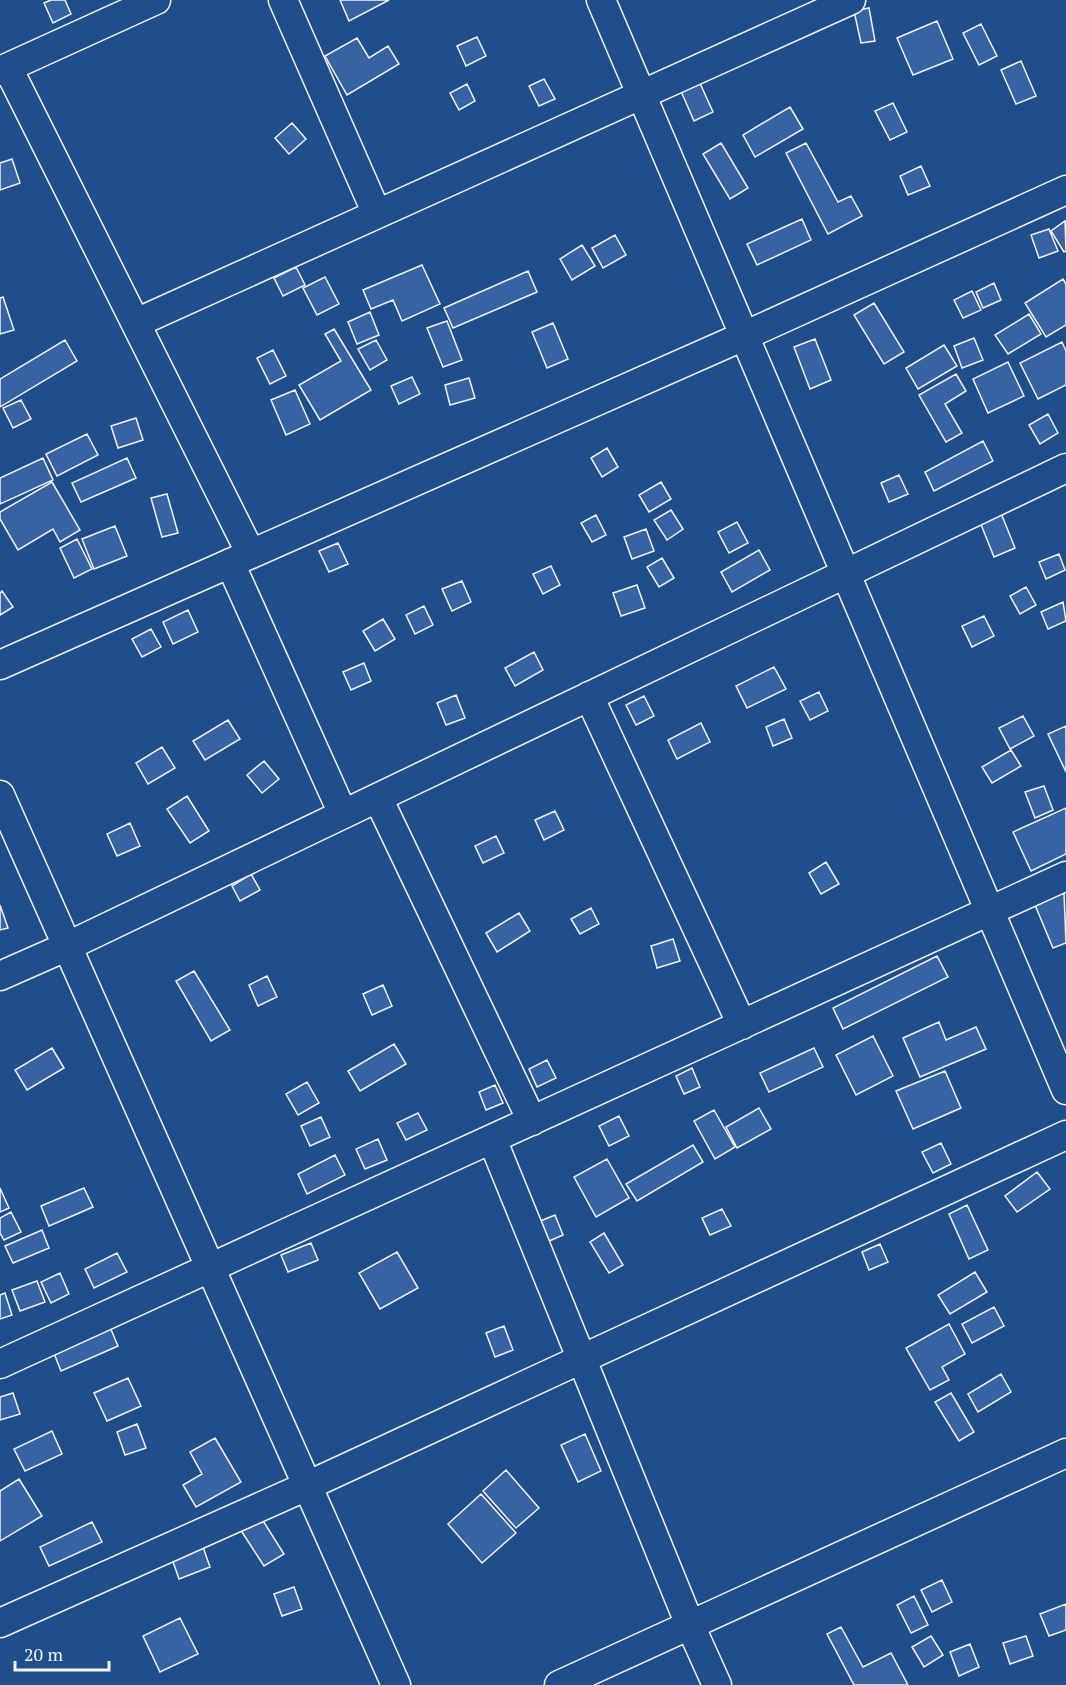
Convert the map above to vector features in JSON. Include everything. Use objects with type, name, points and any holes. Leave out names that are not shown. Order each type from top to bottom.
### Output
[{"type":"street","points":[[156,0],[4,69],[135,323],[240,558],[343,814]]},
{"type":"street","points":[[283,0],[377,213]]},
{"type":"street","points":[[601,0],[1066,1090]]},
{"type":"street","points":[[135,323],[851,0]]},
{"type":"street","points":[[0,664],[744,336],[1066,190]]},
{"type":"street","points":[[0,975],[68,946],[1066,468]]},
{"type":"street","points":[[589,696],[742,1025]]},
{"type":"street","points":[[0,795],[396,1685]]},
{"type":"street","points":[[378,798],[532,1121]]},
{"type":"street","points":[[0,1364],[1066,876]]},
{"type":"street","points":[[0,1623],[307,1486],[1066,1136]]},
{"type":"street","points":[[492,1139],[690,1625],[717,1685]]},
{"type":"street","points":[[559,1685],[1066,1453]]},
{"type":"building","points":[[51,0],[65,0],[71,14],[53,23],[44,3]]},
{"type":"building","points":[[340,0],[389,0],[349,21]]},
{"type":"building","points":[[869,8],[875,41],[861,43],[854,11]]},
{"type":"building","points":[[937,21],[953,59],[913,75],[897,38]]},
{"type":"building","points":[[981,24],[997,56],[979,65],[963,33]]},
{"type":"building","points":[[477,37],[486,56],[466,66],[457,46]]},
{"type":"building","points":[[357,38],[369,58],[388,46],[399,64],[347,95],[325,56]]},
{"type":"building","points":[[1021,61],[1036,96],[1016,104],[1001,70]]},
{"type":"building","points":[[544,79],[555,99],[539,106],[529,86]]},
{"type":"building","points":[[699,81],[713,112],[694,121],[680,89]]},
{"type":"building","points":[[467,84],[475,101],[459,110],[450,93]]},
{"type":"building","points":[[893,103],[907,132],[890,140],[875,111]]},
{"type":"building","points":[[790,107],[803,129],[755,157],[743,135]]},
{"type":"building","points":[[292,123],[306,139],[289,154],[275,138]]},
{"type":"building","points":[[721,143],[748,188],[730,199],[703,154]]},
{"type":"building","points":[[806,143],[838,202],[851,196],[862,216],[828,234],[786,153]]},
{"type":"building","points":[[12,159],[20,183],[0,190],[0,163]]},
{"type":"building","points":[[921,166],[930,186],[908,195],[900,176]]},
{"type":"building","points":[[802,219],[811,240],[757,265],[747,244]]},
{"type":"building","points":[[1065,221],[1066,251],[1064,252],[1051,231]]},
{"type":"building","points":[[1049,229],[1058,251],[1039,258],[1031,235]]},
{"type":"building","points":[[615,235],[626,255],[603,268],[592,248]]},
{"type":"building","points":[[582,245],[595,266],[572,280],[560,259]]},
{"type":"building","points":[[422,265],[440,304],[402,321],[393,300],[371,309],[363,290]]},
{"type":"building","points":[[296,267],[305,285],[283,296],[274,278]]},
{"type":"building","points":[[528,271],[537,292],[453,328],[444,308]]},
{"type":"building","points":[[325,277],[339,304],[317,315],[303,288]]},
{"type":"building","points":[[1063,279],[1066,284],[1066,325],[1046,337],[1025,303]]},
{"type":"building","points":[[994,283],[1001,300],[983,308],[976,292]]},
{"type":"building","points":[[972,291],[981,310],[963,318],[954,300]]},
{"type":"building","points":[[3,297],[14,330],[0,334],[0,298]]},
{"type":"building","points":[[874,303],[904,352],[884,364],[854,315]]},
{"type":"building","points":[[370,312],[379,335],[357,344],[348,322]]},
{"type":"building","points":[[1029,314],[1041,334],[1008,354],[995,335]]},
{"type":"building","points":[[447,321],[462,360],[443,367],[427,328]]},
{"type":"building","points":[[553,323],[568,359],[547,368],[532,332]]},
{"type":"building","points":[[334,329],[371,390],[320,420],[299,385],[341,361],[325,334]]},
{"type":"building","points":[[974,338],[983,360],[962,368],[954,346]]},
{"type":"building","points":[[815,339],[831,380],[810,389],[794,347]]},
{"type":"building","points":[[65,340],[77,361],[0,407],[0,379]]},
{"type":"building","points":[[376,340],[387,360],[370,370],[358,349]]},
{"type":"building","points":[[1062,342],[1066,351],[1066,385],[1038,399],[1020,363]]},
{"type":"building","points":[[944,345],[957,366],[918,389],[906,368]]},
{"type":"building","points":[[273,350],[286,376],[270,384],[257,358]]},
{"type":"building","points":[[1008,362],[1024,396],[988,413],[973,379]]},
{"type":"building","points":[[956,374],[966,391],[945,404],[962,433],[946,442],[919,395]]},
{"type":"building","points":[[412,377],[420,394],[399,404],[391,386]]},
{"type":"building","points":[[469,378],[475,398],[450,405],[445,385]]},
{"type":"building","points":[[295,390],[310,424],[286,435],[271,400]]},
{"type":"building","points":[[21,400],[31,419],[13,428],[3,408]]},
{"type":"building","points":[[1048,414],[1058,433],[1040,444],[1029,425]]},
{"type":"building","points":[[136,418],[143,440],[118,448],[111,426]]},
{"type":"building","points":[[87,434],[98,455],[57,476],[46,454]]},
{"type":"building","points":[[983,441],[993,461],[934,491],[925,472]]},
{"type":"building","points":[[607,448],[618,467],[602,477],[591,458]]},
{"type":"building","points":[[43,458],[53,480],[0,504],[0,478]]},
{"type":"building","points":[[127,458],[136,478],[81,502],[72,483]]},
{"type":"building","points":[[899,475],[908,494],[889,502],[881,483]]},
{"type":"building","points":[[52,482],[80,530],[60,542],[53,529],[18,550],[0,519],[0,512]]},
{"type":"building","points":[[661,482],[671,499],[649,512],[639,495]]},
{"type":"building","points":[[167,494],[178,533],[162,537],[151,498]]},
{"type":"building","points":[[671,510],[683,529],[667,540],[654,520]]},
{"type":"building","points":[[1001,513],[1015,548],[994,557],[980,522]]},
{"type":"building","points":[[596,515],[606,535],[592,542],[581,523]]},
{"type":"building","points":[[737,522],[748,543],[729,553],[718,532]]},
{"type":"building","points":[[115,526],[127,556],[94,569],[82,539]]},
{"type":"building","points":[[646,529],[654,551],[632,559],[624,537]]},
{"type":"building","points":[[77,539],[92,569],[74,578],[60,548]]},
{"type":"building","points":[[338,543],[348,564],[329,572],[319,551]]},
{"type":"building","points":[[759,550],[770,570],[732,592],[721,572]]},
{"type":"building","points":[[1059,554],[1065,570],[1046,579],[1039,562]]},
{"type":"building","points":[[662,558],[674,578],[659,587],[647,567]]},
{"type":"building","points":[[551,566],[560,585],[543,594],[533,574]]},
{"type":"building","points":[[462,581],[471,602],[452,611],[442,589]]},
{"type":"building","points":[[637,585],[645,608],[621,616],[613,593]]},
{"type":"building","points":[[1026,587],[1036,605],[1020,614],[1010,596]]},
{"type":"building","points":[[2,591],[13,607],[0,615],[0,593]]},
{"type":"building","points":[[1063,602],[1066,621],[1048,629],[1041,612]]},
{"type":"building","points":[[424,606],[433,625],[415,634],[406,615]]},
{"type":"building","points":[[188,610],[198,632],[173,644],[163,622]]},
{"type":"building","points":[[984,616],[994,636],[972,647],[962,626]]},
{"type":"building","points":[[383,619],[395,639],[375,651],[363,631]]},
{"type":"building","points":[[151,629],[161,647],[142,657],[132,639]]},
{"type":"building","points":[[534,652],[543,670],[515,686],[505,668]]},
{"type":"building","points":[[364,663],[371,681],[351,690],[343,672]]},
{"type":"building","points":[[774,667],[786,689],[747,708],[736,686]]},
{"type":"building","points":[[819,692],[828,711],[810,720],[800,701]]},
{"type":"building","points":[[456,695],[465,718],[446,725],[437,703]]},
{"type":"building","points":[[644,696],[654,716],[636,725],[626,705]]},
{"type":"building","points":[[1023,716],[1034,736],[1010,749],[999,728]]},
{"type":"building","points":[[784,719],[792,738],[773,746],[766,727]]},
{"type":"building","points":[[228,720],[240,739],[205,760],[193,741]]},
{"type":"building","points":[[701,723],[710,742],[677,759],[668,740]]},
{"type":"building","points":[[1066,726],[1066,772],[1048,734]]},
{"type":"building","points":[[162,747],[175,768],[148,784],[136,763]]},
{"type":"building","points":[[1011,750],[1021,766],[992,783],[982,767]]},
{"type":"building","points":[[264,761],[279,779],[262,793],[247,775]]},
{"type":"building","points":[[1044,786],[1053,810],[1035,818],[1025,792]]},
{"type":"building","points":[[187,796],[209,831],[190,843],[167,809]]},
{"type":"building","points":[[1066,808],[1066,854],[1031,871],[1013,832]]},
{"type":"building","points":[[555,811],[564,830],[544,840],[535,820]]},
{"type":"building","points":[[130,823],[140,846],[117,856],[107,834]]},
{"type":"building","points":[[496,836],[504,853],[483,863],[475,846]]},
{"type":"building","points":[[826,862],[839,884],[821,894],[809,873]]},
{"type":"building","points":[[251,874],[260,890],[240,901],[232,886]]},
{"type":"building","points":[[1064,893],[1066,943],[1053,948],[1035,905]]},
{"type":"building","points":[[0,905],[8,928],[0,930]]},
{"type":"building","points":[[591,908],[599,924],[580,934],[571,919]]},
{"type":"building","points":[[519,913],[530,931],[497,952],[486,933]]},
{"type":"building","points":[[673,939],[680,961],[657,968],[651,946]]},
{"type":"building","points":[[937,956],[948,977],[843,1029],[833,1008]]},
{"type":"building","points":[[194,971],[230,1030],[211,1041],[176,981]]},
{"type":"building","points":[[267,976],[277,997],[258,1006],[249,985]]},
{"type":"building","points":[[383,985],[392,1006],[372,1015],[363,994]]},
{"type":"building","points":[[939,1022],[946,1040],[976,1027],[986,1049],[920,1077],[903,1038]]},
{"type":"building","points":[[873,1036],[893,1076],[856,1095],[836,1055]]},
{"type":"building","points":[[394,1044],[406,1064],[360,1091],[348,1071]]},
{"type":"building","points":[[52,1048],[64,1068],[27,1090],[15,1070]]},
{"type":"building","points":[[814,1048],[823,1067],[769,1092],[760,1073]]},
{"type":"building","points":[[547,1060],[556,1078],[537,1087],[529,1069]]},
{"type":"building","points":[[692,1068],[700,1087],[684,1094],[676,1076]]},
{"type":"building","points":[[945,1071],[961,1108],[913,1129],[896,1091]]},
{"type":"building","points":[[307,1082],[319,1103],[298,1115],[286,1094]]},
{"type":"building","points":[[495,1085],[503,1103],[486,1110],[479,1092]]},
{"type":"building","points":[[759,1108],[771,1129],[737,1148],[726,1127]]},
{"type":"building","points":[[714,1110],[735,1147],[715,1159],[694,1121]]},
{"type":"building","points":[[418,1113],[427,1130],[406,1140],[397,1123]]},
{"type":"building","points":[[619,1116],[629,1136],[609,1146],[599,1126]]},
{"type":"building","points":[[321,1117],[330,1137],[310,1146],[301,1126]]},
{"type":"building","points":[[378,1139],[387,1160],[365,1169],[356,1149]]},
{"type":"building","points":[[941,1143],[951,1164],[933,1173],[922,1152]]},
{"type":"building","points":[[693,1145],[703,1162],[637,1201],[626,1184]]},
{"type":"building","points":[[335,1155],[345,1175],[307,1194],[298,1174]]},
{"type":"building","points":[[607,1159],[629,1198],[596,1217],[574,1177]]},
{"type":"building","points":[[1037,1172],[1050,1189],[1017,1212],[1005,1196]]},
{"type":"building","points":[[0,1188],[9,1208],[0,1212]]},
{"type":"building","points":[[84,1188],[93,1207],[49,1226],[41,1206]]},
{"type":"building","points":[[967,1205],[988,1250],[969,1259],[949,1214]]},
{"type":"building","points":[[722,1209],[731,1226],[710,1235],[702,1218]]},
{"type":"building","points":[[11,1212],[21,1232],[4,1240],[0,1233],[0,1218]]},
{"type":"building","points":[[555,1215],[563,1235],[547,1242],[538,1222]]},
{"type":"building","points":[[42,1230],[49,1248],[13,1263],[5,1246]]},
{"type":"building","points":[[604,1233],[623,1265],[609,1273],[590,1242]]},
{"type":"building","points":[[311,1243],[318,1260],[288,1272],[281,1255]]},
{"type":"building","points":[[880,1244],[888,1262],[869,1270],[862,1252]]},
{"type":"building","points":[[397,1252],[418,1288],[380,1309],[359,1273]]},
{"type":"building","points":[[117,1253],[127,1272],[94,1288],[85,1269]]},
{"type":"building","points":[[975,1272],[987,1292],[950,1314],[938,1295]]},
{"type":"building","points":[[60,1273],[69,1294],[51,1303],[41,1282]]},
{"type":"building","points":[[37,1281],[45,1302],[20,1311],[12,1290]]},
{"type":"building","points":[[5,1293],[12,1315],[0,1319],[0,1295]]},
{"type":"building","points":[[994,1307],[1004,1326],[972,1343],[962,1324]]},
{"type":"building","points":[[949,1324],[965,1354],[942,1367],[949,1380],[930,1390],[906,1348]]},
{"type":"building","points":[[504,1326],[513,1350],[495,1357],[486,1333]]},
{"type":"building","points":[[110,1327],[118,1346],[61,1371],[53,1351]]},
{"type":"building","points":[[1001,1374],[1011,1392],[978,1412],[968,1394]]},
{"type":"building","points":[[128,1378],[141,1406],[107,1421],[94,1393]]},
{"type":"building","points":[[13,1393],[20,1414],[0,1420],[0,1397]]},
{"type":"building","points":[[951,1393],[974,1432],[959,1441],[935,1402]]},
{"type":"building","points":[[137,1424],[146,1448],[125,1455],[117,1432]]},
{"type":"building","points":[[52,1431],[62,1454],[25,1471],[14,1449]]},
{"type":"building","points":[[585,1434],[601,1471],[578,1482],[561,1445]]},
{"type":"building","points":[[215,1438],[241,1482],[196,1507],[183,1485],[202,1474],[190,1452]]},
{"type":"building","points":[[506,1470],[539,1508],[516,1528],[483,1491]]},
{"type":"building","points":[[19,1479],[42,1516],[0,1541],[0,1491]]},
{"type":"building","points":[[481,1494],[516,1533],[482,1563],[448,1524]]},
{"type":"building","points":[[260,1516],[284,1554],[264,1566],[240,1529]]},
{"type":"building","points":[[92,1522],[102,1542],[49,1566],[40,1547]]},
{"type":"building","points":[[202,1544],[210,1567],[179,1579],[171,1556]]},
{"type":"building","points":[[942,1580],[952,1602],[932,1612],[921,1590]]},
{"type":"building","points":[[294,1587],[302,1609],[282,1616],[274,1594]]},
{"type":"building","points":[[914,1596],[928,1625],[911,1633],[897,1605]]},
{"type":"building","points":[[1066,1604],[1066,1630],[1049,1636],[1040,1614]]},
{"type":"building","points":[[180,1618],[198,1654],[160,1672],[143,1636]]},
{"type":"building","points":[[841,1627],[863,1667],[891,1653],[908,1685],[854,1685],[827,1634]]},
{"type":"building","points":[[931,1636],[943,1655],[924,1667],[912,1647]]},
{"type":"building","points":[[1026,1636],[1033,1656],[1010,1664],[1003,1643]]},
{"type":"building","points":[[970,1644],[979,1667],[959,1676],[950,1652]]}]
